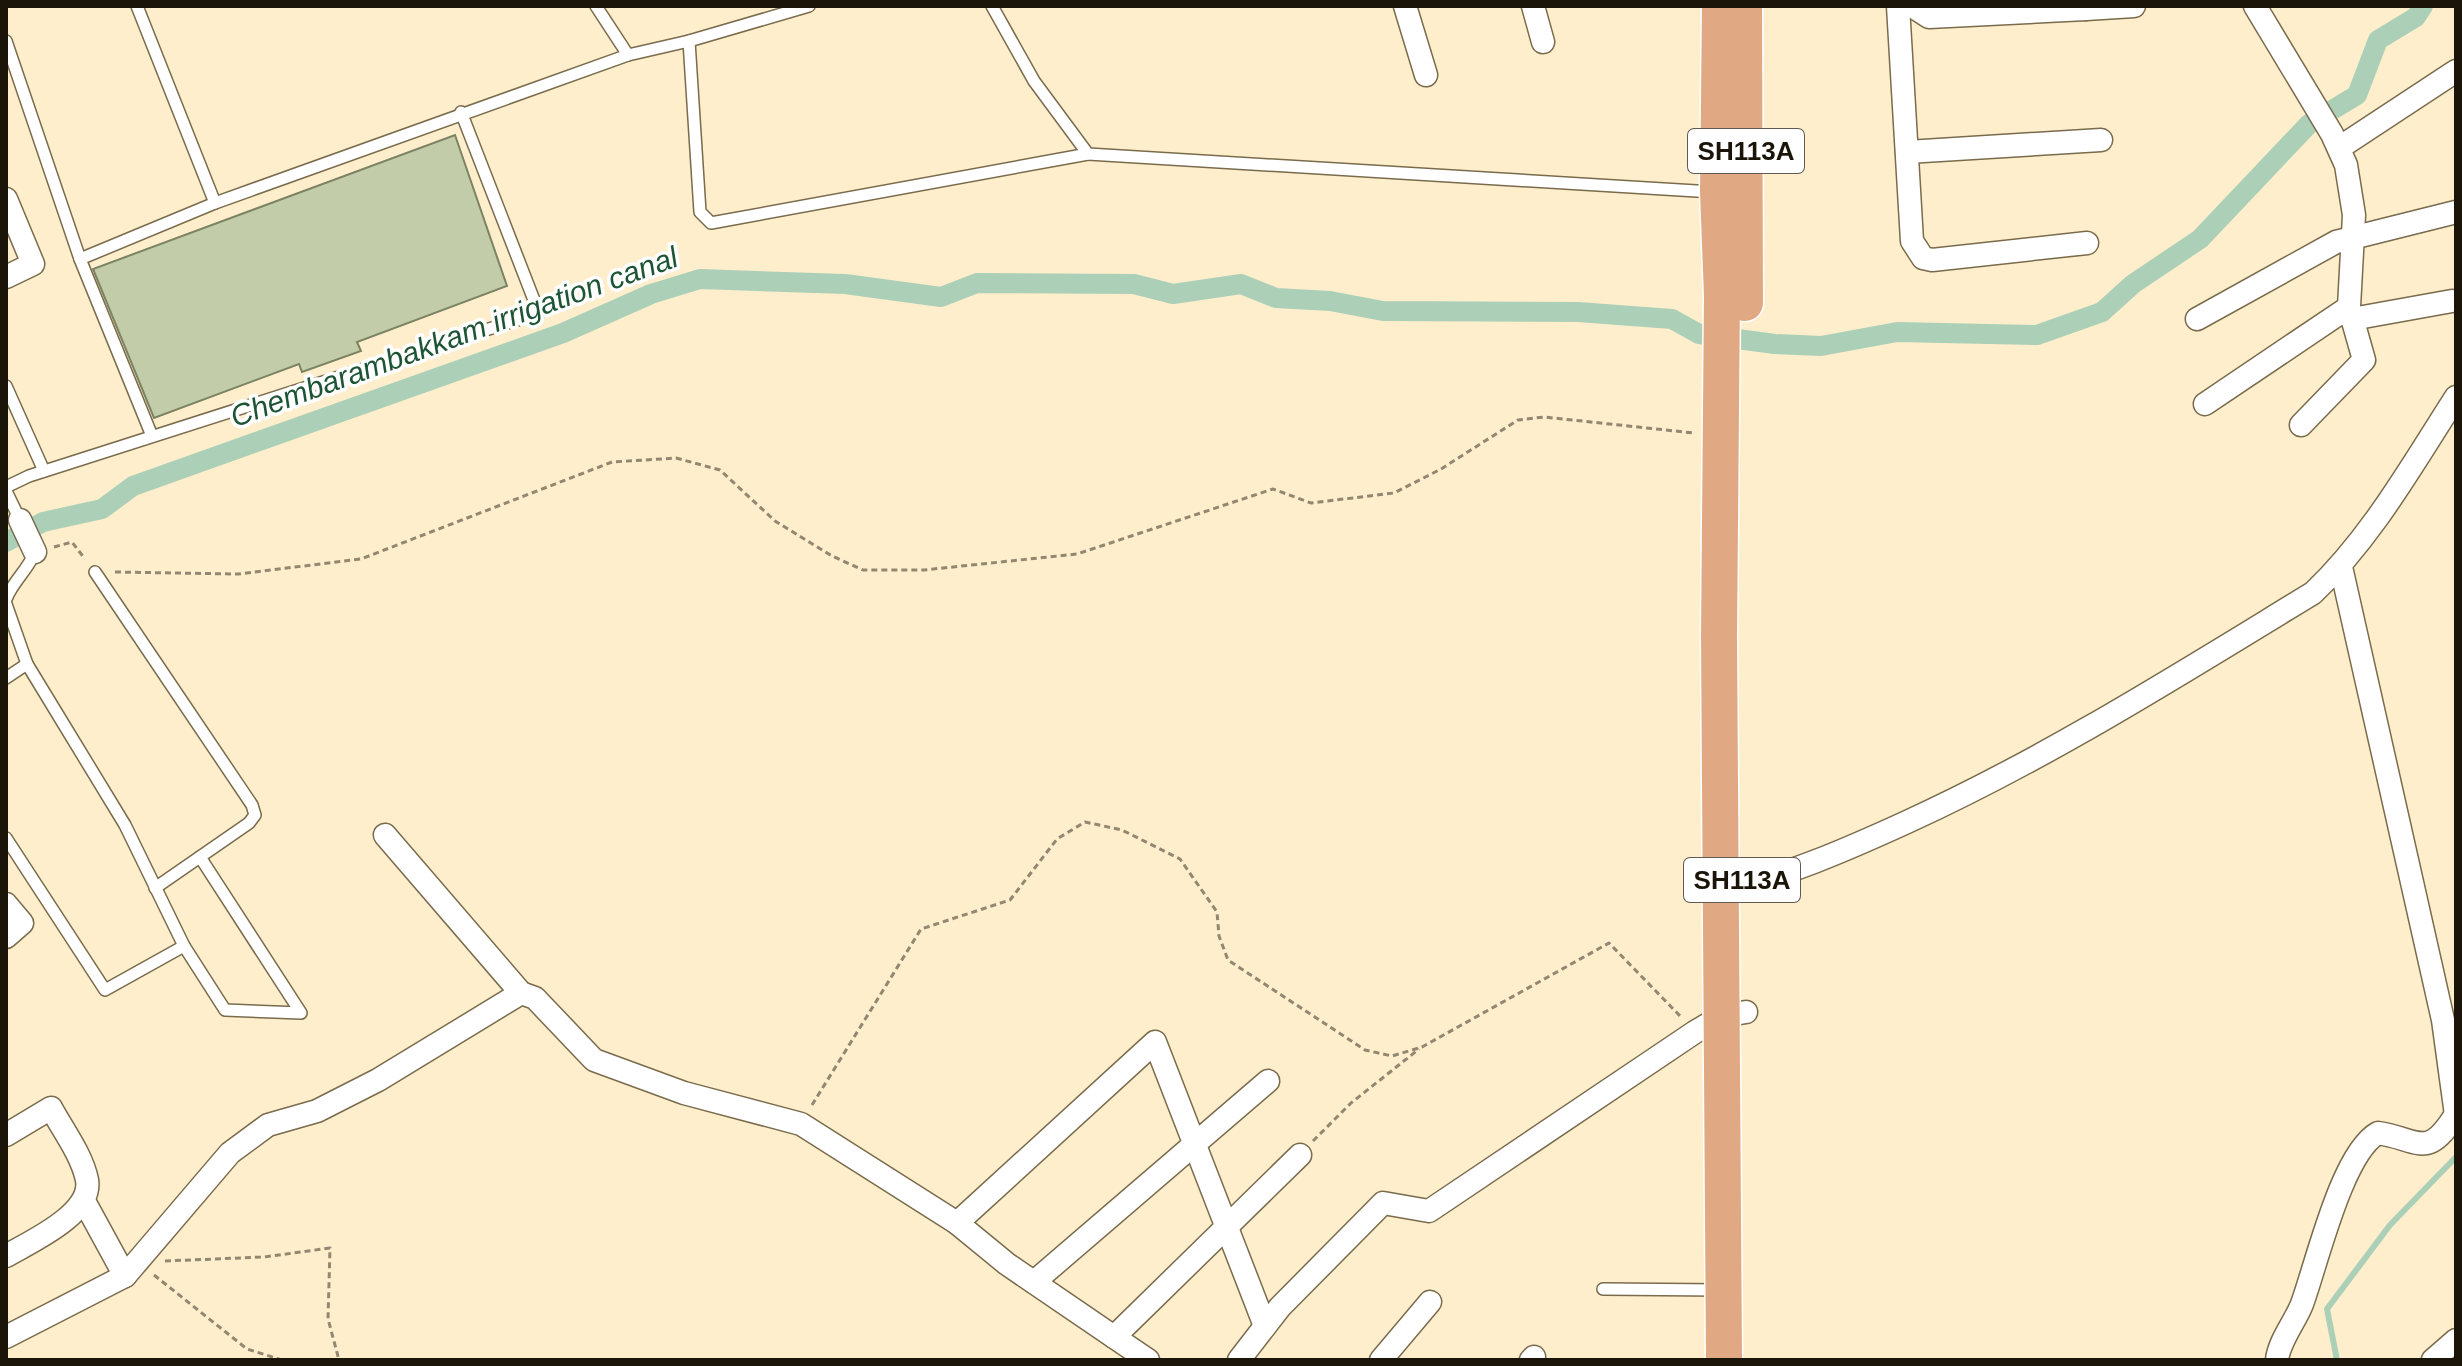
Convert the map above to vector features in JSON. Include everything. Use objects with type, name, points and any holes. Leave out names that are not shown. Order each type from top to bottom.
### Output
[{"type":"main road","name":"SH113A","points":[[1720,6],[1732,192],[1734,296],[1729,413],[1731,888],[1721,1020],[1724,1360]]},
{"type":"main road","name":"SH113A","points":[[1732,192],[1744,6]]},
{"type":"main road","name":"SH113A","points":[[1721,1020],[1747,1360]]},
{"type":"street","points":[[1405,6],[1426,75]]},
{"type":"street","points":[[1533,6],[1543,42]]},
{"type":"street","points":[[1898,6],[1912,241],[1923,258],[2087,243]]},
{"type":"street","points":[[1912,6],[1929,17],[2134,6]]},
{"type":"street","points":[[2255,6],[2330,133],[2354,215],[2351,313],[2364,360],[2301,425]]},
{"type":"street","points":[[2330,133],[2456,71]]},
{"type":"street","points":[[1907,152],[2101,140]]},
{"type":"street","points":[[6,199],[33,264],[6,277]]},
{"type":"street","points":[[2197,319],[2353,236],[2456,212]]},
{"type":"street","points":[[2205,404],[2351,313],[2452,301]]},
{"type":"street","points":[[1731,888],[1874,837],[1982,788],[2085,732],[2313,593],[2341,567],[2445,431],[2456,397]]},
{"type":"street","points":[[20,520],[35,552]]},
{"type":"street","points":[[2277,1360],[2301,1305],[2327,1224],[2363,1141],[2378,1133],[2412,1145],[2429,1143],[2444,1134],[2456,1114],[2443,1020],[2341,567]]},
{"type":"street","points":[[385,835],[521,993],[535,998],[594,1060],[684,1093],[801,1124],[957,1223],[1034,1282],[1148,1360]]},
{"type":"street","points":[[6,904],[22,923],[6,937]]},
{"type":"street","points":[[6,1337],[131,1269],[230,1153],[268,1125],[317,1111],[378,1080],[521,993]]},
{"type":"street","points":[[1239,1360],[1265,1326],[1383,1203],[1429,1211],[1721,1020]]},
{"type":"street","points":[[957,1223],[1155,1042],[1265,1326]]},
{"type":"street","points":[[1034,1282],[1268,1081]]},
{"type":"street","points":[[6,1135],[51,1108],[87,1182],[84,1201],[49,1231],[6,1256]]},
{"type":"street","points":[[1114,1337],[1300,1155]]},
{"type":"street","points":[[84,1201],[131,1269]]},
{"type":"street","points":[[1381,1360],[1430,1302]]},
{"type":"street","points":[[2433,1360],[2456,1340]]},
{"type":"lane","points":[[137,6],[215,203]]},
{"type":"lane","points":[[596,6],[628,55]]},
{"type":"lane","points":[[80,259],[215,203],[461,112],[628,55],[689,41],[809,6]]},
{"type":"lane","points":[[992,6],[1034,81],[1088,154]]},
{"type":"lane","points":[[6,41],[80,259],[152,436]]},
{"type":"lane","points":[[689,41],[700,212],[711,223],[1088,154],[1732,192]]},
{"type":"lane","points":[[20,520],[6,489],[44,471],[539,313],[461,112]]},
{"type":"lane","points":[[6,386],[44,471]]},
{"type":"lane","points":[[35,552],[30,564],[9,582],[6,602],[27,664],[125,825],[184,946],[225,1010],[301,1013],[200,857]]},
{"type":"lane","points":[[95,572],[252,805],[255,815],[249,823],[155,888]]},
{"type":"lane","points":[[6,678],[27,664]]},
{"type":"lane","points":[[6,838],[105,990],[184,946]]},
{"type":"lane","points":[[1603,1289],[1724,1290]]},
{"type":"path","points":[[35,552],[72,542],[95,572],[238,574],[361,559],[612,462],[676,458],[720,470],[775,521],[832,556],[863,570],[924,570],[1077,554],[1273,489],[1311,503],[1394,493],[1518,420],[1729,413]]},
{"type":"path","points":[[801,1124],[921,929],[1010,900],[1057,839],[1085,822],[1122,830],[1180,859],[1217,912],[1219,936],[1228,960],[1365,1050],[1392,1056],[1422,1047]]},
{"type":"path","points":[[1300,1155],[1351,1103],[1422,1047],[1609,943],[1721,1020]]},
{"type":"path","points":[[131,1269],[330,1248],[328,1319],[339,1360]]},
{"type":"path","points":[[131,1269],[247,1349],[282,1360]]},
{"type":"building","points":[[455,135],[507,286],[357,342],[361,351],[302,372],[299,364],[154,418],[93,269]]},
{"type":"waterway","name":"Chembarambakkam irrigation canal","points":[[6,542],[43,522],[102,509],[133,486],[563,333],[651,294],[700,279],[845,284],[941,297],[977,283],[1134,284],[1173,294],[1241,284],[1276,298],[1330,301],[1383,311],[1578,312],[1672,319],[1699,334],[1775,344],[1821,346],[1897,332],[2037,335],[2102,312],[2133,284],[2200,239],[2309,124],[2357,95],[2378,40],[2416,17],[2423,6]]},
{"type":"waterway","points":[[2337,1360],[2327,1309],[2390,1225],[2456,1157]]}]
